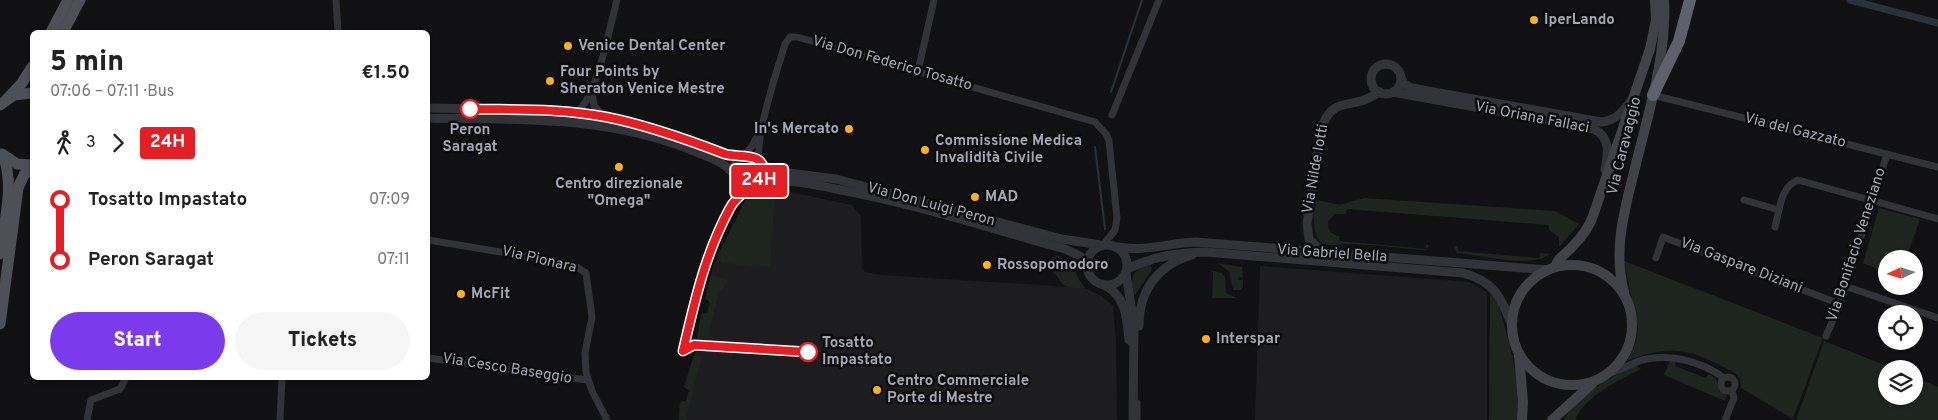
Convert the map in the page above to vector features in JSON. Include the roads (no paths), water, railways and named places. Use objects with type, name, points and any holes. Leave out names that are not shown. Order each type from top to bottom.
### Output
[{"type":"highway","points":[[1653,94],[1679,41],[1690,0]]},
{"type":"main road","points":[[52,30],[68,0]]},
{"type":"main road","points":[[64,30],[80,0]]},
{"type":"main road","name":"Via Caravaggio","points":[[1551,269],[1557,260],[1574,245],[1587,229],[1599,201],[1654,35],[1656,20],[1655,0]]},
{"type":"main road","name":"Via Caravaggio","points":[[1626,298],[1620,268],[1621,227],[1653,94],[1664,27],[1664,0]]},
{"type":"main road","points":[[3,102],[22,83],[30,70]]},
{"type":"main road","points":[[3,102],[18,94],[30,93]]},
{"type":"main road","points":[[2,154],[18,164],[30,166]]},
{"type":"main road","points":[[0,254],[9,183],[8,170],[2,154]]},
{"type":"main road","points":[[0,324],[17,192],[24,175],[30,168]]},
{"type":"main road","points":[[1522,420],[1523,402],[1519,355],[1512,326],[1514,309],[1521,293],[1533,280],[1551,269],[1583,266],[1600,272],[1615,283],[1626,298],[1632,314],[1631,340],[1625,356],[1610,373],[1598,380],[1552,420]]},
{"type":"main road","points":[[1519,355],[1534,372],[1554,383],[1576,386],[1598,380]]},
{"type":"street","points":[[336,0],[338,30]]},
{"type":"street","points":[[576,113],[583,107],[592,92],[617,0]]},
{"type":"street","points":[[918,71],[934,0]]},
{"type":"street","points":[[1112,115],[1159,0]]},
{"type":"street","name":"Via Don Federico Tosatto","points":[[760,162],[758,149],[764,122],[784,44],[790,37],[1082,117],[1098,125],[1109,142],[1117,223],[1115,230],[1103,245]]},
{"type":"street","points":[[1363,100],[1370,90],[1372,73],[1382,64],[1396,67],[1401,77],[1400,86],[1393,92],[1380,92],[1372,82]]},
{"type":"street","name":"Via Oriana Fallaci","points":[[1401,77],[1404,84],[1412,88],[1601,122],[1611,120],[1620,114],[1635,94]]},
{"type":"street","points":[[592,92],[594,106],[605,117]]},
{"type":"street","name":"Via Nilde Iotti","points":[[1323,254],[1313,246],[1307,234],[1308,203],[1325,119],[1336,107],[1344,103],[1363,100],[1380,92]]},
{"type":"street","name":"Via Oriana Fallaci","points":[[1393,92],[1596,130],[1604,138],[1608,153],[1599,201]]},
{"type":"street","name":"Via del Gazzato","points":[[1653,94],[1938,167]]},
{"type":"street","points":[[430,108],[576,113],[605,117],[673,134],[727,154],[742,157],[752,156],[760,162],[763,174],[753,185],[744,190],[731,206],[735,192],[734,165],[742,157]]},
{"type":"street","points":[[430,118],[565,120],[596,124],[686,148],[722,163],[740,185],[753,185]]},
{"type":"street","name":"Via Don Federico Tosatto","points":[[742,157],[752,146],[764,122]]},
{"type":"street","name":"Via Bonifacio Veneziano","points":[[1826,336],[1840,304],[1887,154]]},
{"type":"street","name":"Via Don Luigi Peron","points":[[760,162],[781,172],[836,180],[1054,238],[1103,245]]},
{"type":"street","name":"Via Don Luigi Peron","points":[[753,185],[773,180],[836,189],[888,201],[1065,249],[1080,256],[1087,266]]},
{"type":"street","points":[[1775,227],[1785,189],[1789,184],[1798,180],[1938,219]]},
{"type":"street","points":[[1744,200],[1779,210]]},
{"type":"street","name":"Via Nilde Iotti","points":[[1290,251],[1298,246],[1307,234]]},
{"type":"street","name":"Via Gaspare Diziani","points":[[1656,258],[1663,237],[1840,304]]},
{"type":"street","name":"Via Pionara","points":[[430,240],[555,261],[575,266],[586,273],[592,317],[585,353],[587,380],[607,420]]},
{"type":"street","name":"Via Gabriel Bella","points":[[1118,247],[1136,250],[1173,243],[1196,242],[1323,254],[1551,269]]},
{"type":"street","points":[[1129,420],[1130,367],[1126,312],[1117,294],[1092,278],[1087,266],[1089,254],[1103,245],[1118,247],[1125,254],[1137,369],[1138,420]]},
{"type":"street","name":"Via Gabriel Bella","points":[[1127,271],[1156,257],[1176,252],[1201,252],[1462,273],[1480,280],[1499,295],[1512,326]]},
{"type":"street","name":"Via Gabriel Bella","points":[[1135,356],[1139,343],[1139,315],[1142,299],[1148,286],[1164,268],[1184,257],[1201,252]]},
{"type":"street","points":[[1104,285],[1114,284],[1127,271]]},
{"type":"street","points":[[1845,286],[1938,318]]},
{"type":"street","points":[[1133,420],[1135,356]]},
{"type":"street","name":"Via Cesco Baseggio","points":[[430,358],[587,380]]},
{"type":"street","points":[[1610,373],[1640,361],[1668,358],[1700,365],[1724,378],[1734,380],[1736,384],[1732,391],[1734,398],[1725,420]]},
{"type":"street","points":[[87,420],[91,400],[120,389],[125,380]]},
{"type":"street","points":[[280,420],[282,380]]},
{"type":"street","points":[[1558,420],[1569,404]]},
{"type":"waterway","points":[[1111,92],[1142,0]]},
{"type":"waterway","points":[[1850,0],[1938,23]]},
{"type":"waterway","points":[[1095,147],[1105,229]]},
{"type":"place","name":"IperLando","points":[[1534,20]]},
{"type":"place","name":"Venice Dental Center","points":[[568,46]]},
{"type":"place","name":"Four Points by Sheraton Venice Mestre","points":[[550,81]]},
{"type":"place","name":"Peron Saragat","points":[[470,109]]},
{"type":"place","name":"In's Mercato","points":[[849,129]]},
{"type":"place","name":"Commissione Medica Invalidità Civile","points":[[925,150]]},
{"type":"place","name":"Centro direzionale \"Omega\"","points":[[619,167]]},
{"type":"place","name":"MAD","points":[[975,197]]},
{"type":"place","name":"Rossopomodoro","points":[[987,265]]},
{"type":"place","name":"McFit","points":[[461,294]]},
{"type":"place","name":"Interspar","points":[[1206,339]]},
{"type":"place","name":"Tosatto Impastato","points":[[808,352]]},
{"type":"place","name":"Centro Commerciale Porte di Mestre","points":[[877,390]]}]
